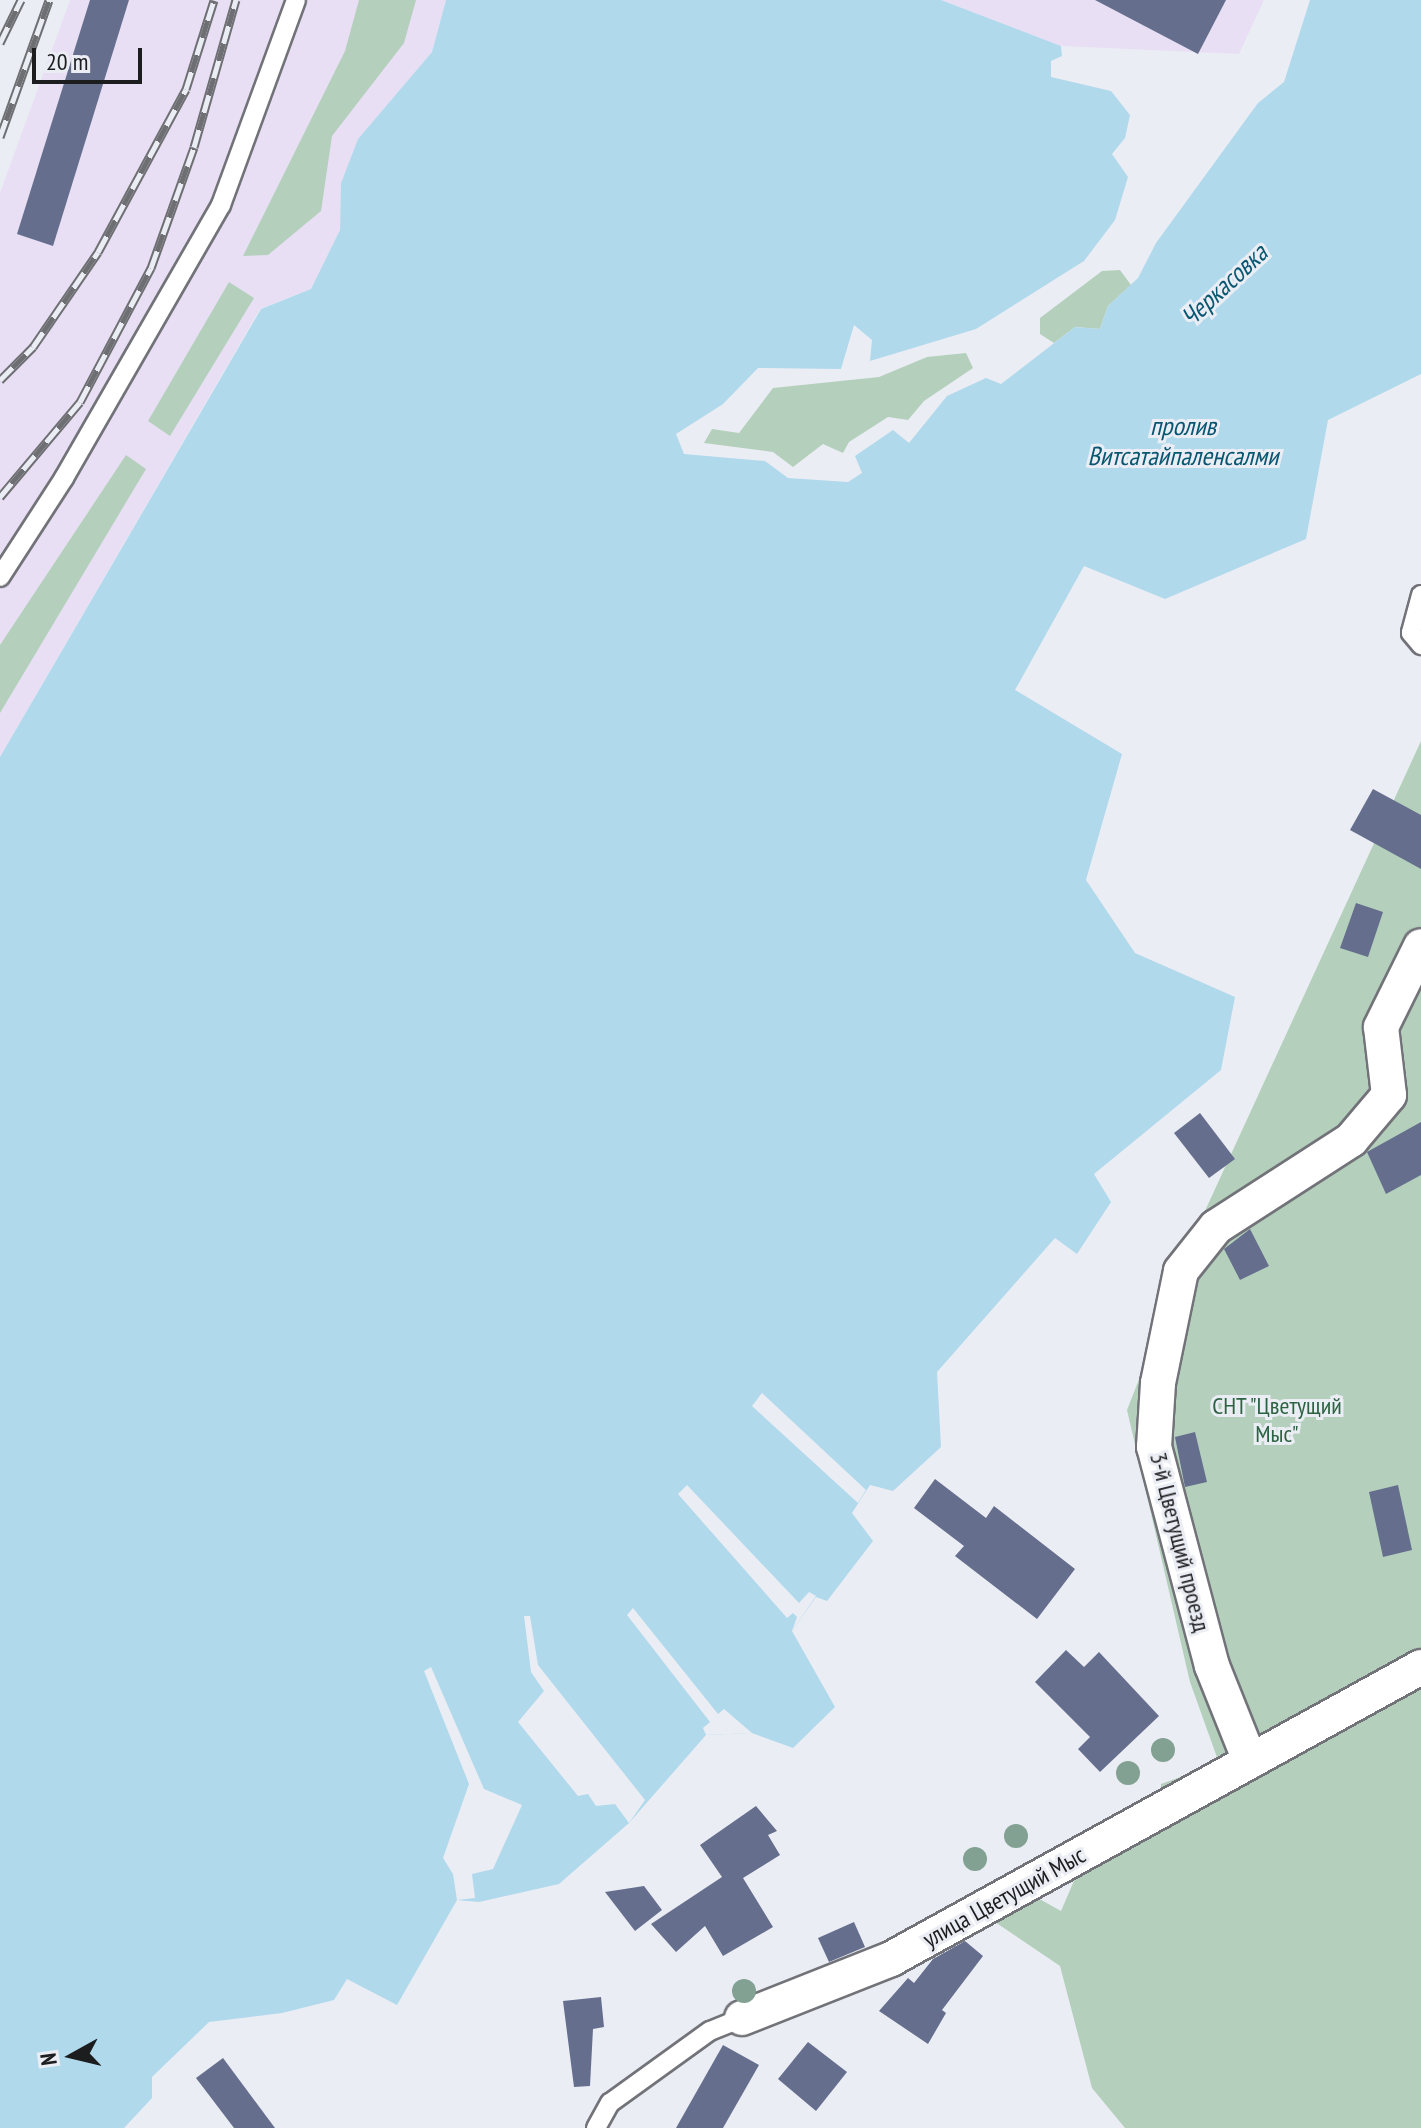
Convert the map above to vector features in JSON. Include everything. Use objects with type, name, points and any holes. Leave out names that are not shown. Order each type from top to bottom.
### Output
[{"type":"street","name":"3-й Цветущий проезд","points":[[1250,1761],[1212,1666],[1154,1447],[1158,1383],[1181,1271],[1216,1227],[1351,1140],[1389,1095],[1381,1027],[1421,946]]},
{"type":"street","name":"улица Цветущий Мыс","points":[[742,2018],[891,1959],[1421,1667]]},
{"type":"lane","points":[[0,577],[64,478],[221,205],[296,0]]},
{"type":"lane","points":[[1421,595],[1411,633],[1421,645]]},
{"type":"lane","name":"улица Цветущий Мыс","points":[[596,2128],[610,2103],[710,2031],[742,2018]]},
{"type":"shaded area","points":[[70,0],[446,0],[432,52],[358,139],[341,183],[340,230],[311,289],[260,309],[0,757],[0,193]]},
{"type":"shaded area","points":[[941,0],[1264,0],[1239,54],[1061,46]]},
{"type":"green space","points":[[359,0],[416,0],[404,43],[332,136],[321,211],[268,255],[243,256],[345,51]]},
{"type":"green space","points":[[1120,270],[1131,285],[1108,306],[1100,329],[1075,327],[1054,343],[1040,334],[1040,318],[1102,271]]},
{"type":"green space","points":[[229,282],[254,298],[170,436],[148,421]]},
{"type":"green space","points":[[966,353],[973,368],[924,401],[908,420],[888,417],[849,442],[843,453],[823,444],[793,467],[773,452],[704,443],[712,429],[739,433],[773,388],[879,377],[927,357]]},
{"type":"green space","points":[[126,455],[146,469],[0,713],[0,645]]},
{"type":"green space","name":"СНТ \"Цветущий Мыс\"","points":[[1421,741],[1421,2128],[1125,2128],[1092,2088],[1060,1966],[986,1916],[1016,1886],[1061,1911],[1086,1853],[1160,1820],[1161,1784],[1219,1763],[1190,1682],[1127,1410],[1204,1213]]},
{"type":"water","points":[[446,0],[941,0],[1061,46],[1062,56],[1051,61],[1051,77],[1111,91],[1130,115],[1125,138],[1112,154],[1128,177],[1115,220],[1084,261],[976,329],[870,361],[872,340],[854,325],[841,369],[758,368],[723,404],[676,434],[684,454],[765,461],[788,478],[848,482],[862,473],[855,456],[893,430],[909,443],[947,396],[986,378],[1001,384],[1075,327],[1100,329],[1108,306],[1138,278],[1156,243],[1258,103],[1284,82],[1310,0],[1421,0],[1421,374],[1328,420],[1306,539],[1165,599],[1084,566],[1015,690],[1122,754],[1086,880],[1135,953],[1235,997],[1221,1070],[1094,1174],[1111,1202],[1077,1254],[1055,1238],[937,1372],[941,1447],[893,1491],[870,1485],[852,1513],[873,1541],[827,1601],[816,1597],[792,1631],[835,1707],[793,1748],[752,1733],[706,1735],[629,1823],[559,1884],[479,1902],[457,1900],[397,2005],[347,1979],[334,2000],[282,2013],[209,2022],[152,2077],[152,2098],[124,2128],[0,2128],[0,757],[261,309],[311,289],[340,230],[341,183],[358,139],[432,52]]},
{"type":"pier","points":[[762,1393],[866,1490],[858,1503],[752,1406]]},
{"type":"pier","points":[[687,1485],[799,1603],[809,1592],[816,1596],[792,1631],[797,1617],[793,1613],[787,1618],[678,1494]]},
{"type":"pier","points":[[633,1608],[718,1714],[724,1709],[752,1733],[706,1735],[703,1728],[710,1722],[627,1615]]},
{"type":"pier","points":[[524,1616],[530,1616],[538,1665],[645,1800],[629,1823],[615,1804],[596,1806],[588,1794],[578,1796],[518,1722],[544,1691],[531,1672]]},
{"type":"pier","points":[[431,1667],[484,1789],[522,1805],[493,1869],[472,1874],[475,1898],[457,1900],[453,1874],[443,1858],[469,1784],[424,1671]]},
{"type":"building","points":[[90,0],[129,0],[53,246],[17,234]]},
{"type":"building","points":[[1095,0],[1226,0],[1198,54]]},
{"type":"building","points":[[1373,789],[1421,815],[1421,869],[1350,830]]},
{"type":"building","points":[[1356,903],[1383,912],[1368,957],[1340,948]]},
{"type":"building","points":[[1200,1113],[1235,1159],[1209,1178],[1174,1133]]},
{"type":"building","points":[[1421,1122],[1421,1175],[1386,1194],[1367,1152]]},
{"type":"building","points":[[1250,1229],[1269,1266],[1240,1280],[1224,1249]]},
{"type":"building","points":[[1195,1432],[1207,1482],[1185,1487],[1175,1437]]},
{"type":"building","points":[[935,1479],[986,1518],[994,1506],[1075,1569],[1037,1619],[955,1556],[964,1546],[914,1508]]},
{"type":"building","points":[[1398,1485],[1412,1550],[1383,1557],[1369,1492]]},
{"type":"building","points":[[1066,1650],[1084,1667],[1099,1652],[1159,1716],[1100,1772],[1078,1749],[1090,1737],[1035,1682]]},
{"type":"building","points":[[756,1806],[777,1831],[768,1835],[780,1855],[743,1878],[773,1927],[723,1956],[705,1926],[676,1952],[651,1924],[722,1877],[700,1845]]},
{"type":"building","points":[[644,1886],[662,1910],[635,1931],[605,1892]]},
{"type":"building","points":[[854,1922],[865,1947],[829,1962],[818,1938]]},
{"type":"building","points":[[965,1941],[983,1956],[942,2010],[946,2013],[928,2044],[879,2011],[908,1978],[914,1983],[933,1959]]},
{"type":"building","points":[[601,1997],[604,2027],[593,2029],[590,2086],[574,2087],[563,2001]]},
{"type":"building","points":[[808,2042],[847,2072],[816,2111],[778,2079]]},
{"type":"building","points":[[723,2045],[759,2065],[723,2128],[676,2128]]},
{"type":"building","points":[[223,2058],[275,2128],[234,2128],[196,2078]]},
{"type":"railway","points":[[0,43],[21,0]]},
{"type":"railway","points":[[0,137],[49,0]]},
{"type":"railway","points":[[0,380],[33,347],[98,252],[186,89],[214,0]]},
{"type":"railway","points":[[0,497],[80,402],[151,268],[194,147],[236,0]]},
{"type":"water label","name":"Черкасовка","points":[[1224,285]]},
{"type":"water label","name":"пролив Витсатайпаленсалми","points":[[1183,441]]}]
